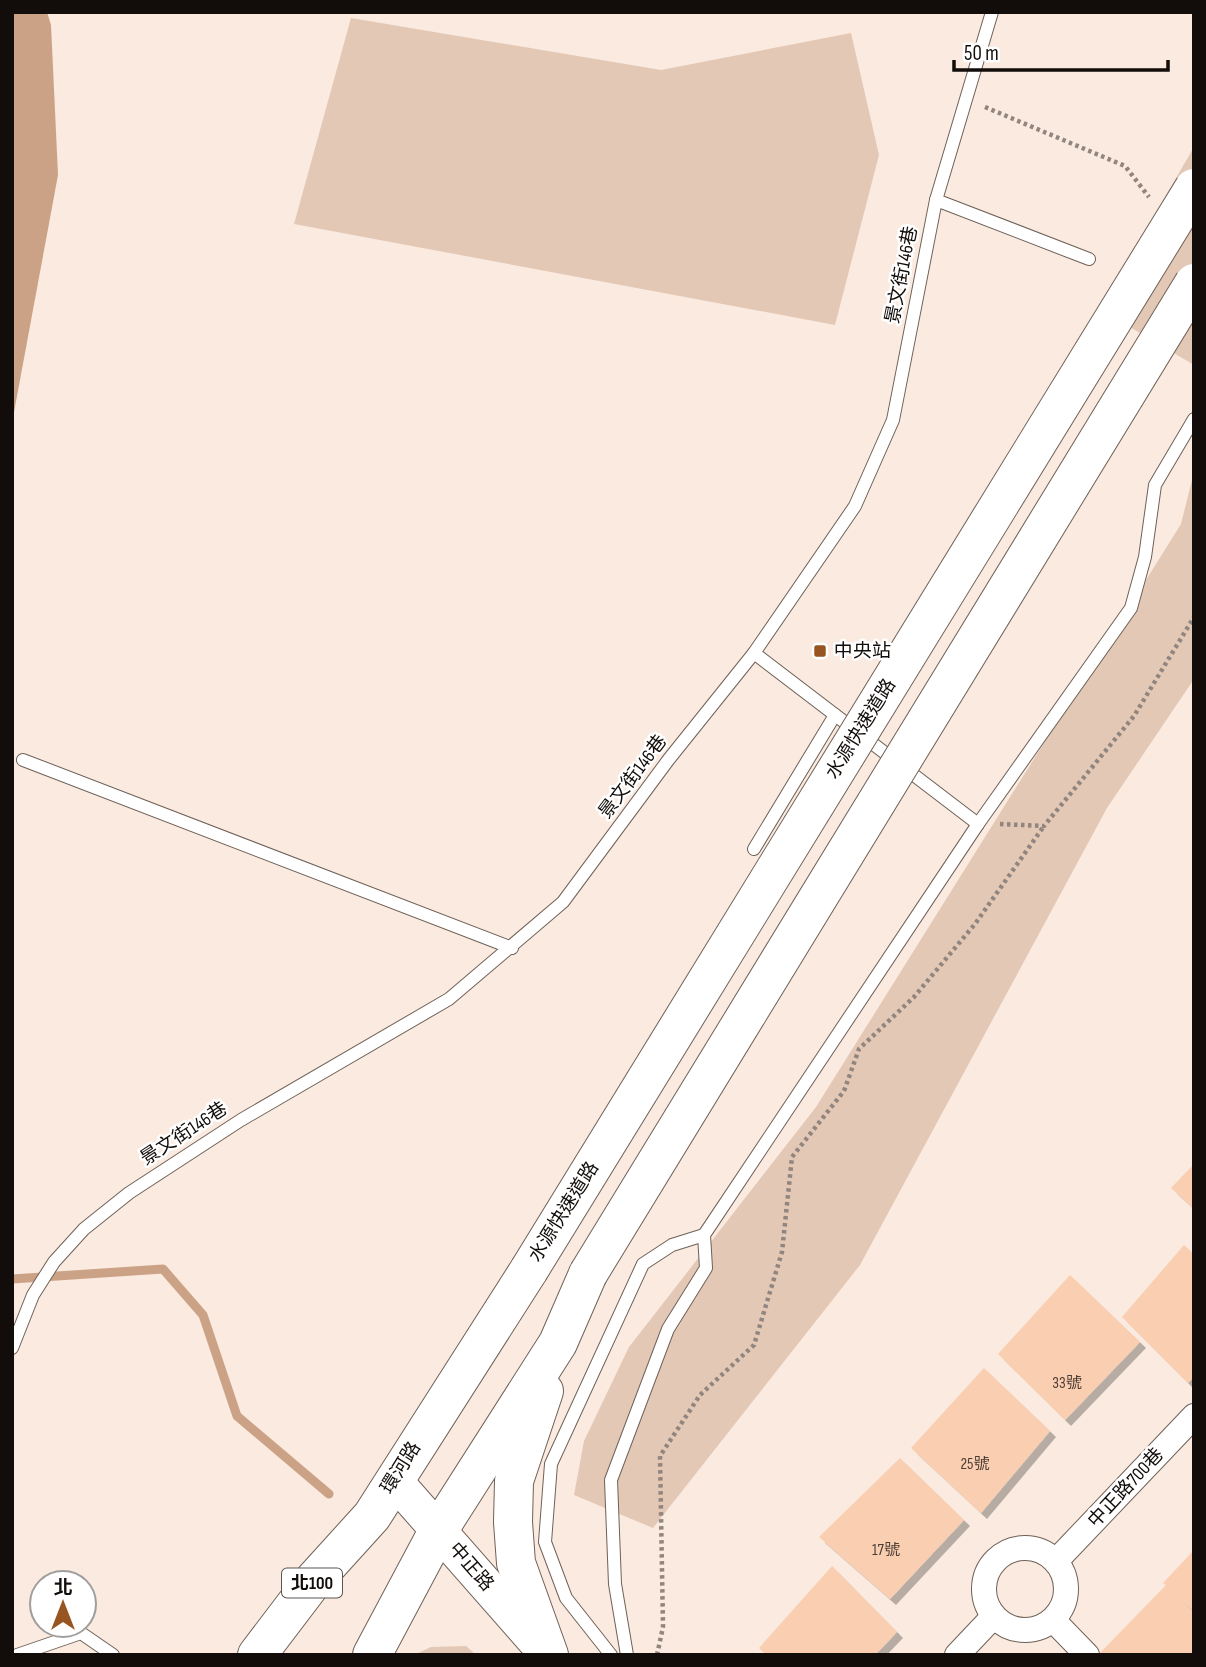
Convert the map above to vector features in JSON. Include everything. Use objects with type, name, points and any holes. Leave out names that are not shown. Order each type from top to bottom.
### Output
[{"type":"highway","name":"水源快速道路","points":[[528,1270],[1194,188]]},
{"type":"highway","points":[[549,1655],[516,1563],[514,1481],[558,1343],[589,1274],[1194,283]]},
{"type":"highway","name":"環河路","points":[[257,1655],[313,1580],[372,1516],[528,1270]]},
{"type":"highway","points":[[372,1655],[439,1531],[558,1343]]},
{"type":"highway","points":[[287,1655],[333,1589],[372,1516]]},
{"type":"highway","points":[[347,1655],[420,1566]]},
{"type":"street","name":"中正路700巷","points":[[1057,1560],[1194,1416]]},
{"type":"street","name":"中正路","points":[[394,1480],[549,1655]]},
{"type":"street","points":[[1027,1545],[1057,1560],[1069,1591],[1054,1622],[1022,1632],[992,1618],[981,1587],[996,1556],[1027,1545]]},
{"type":"street","points":[[957,1655],[992,1618]]},
{"type":"street","points":[[1054,1622],[1087,1655]]},
{"type":"lane","name":"景文街146巷","points":[[12,1348],[33,1295],[54,1262],[84,1229],[129,1193],[241,1120],[449,999],[564,902],[669,759],[754,653],[855,506],[893,420],[936,200],[992,12]]},
{"type":"lane","points":[[936,200],[1089,259]]},
{"type":"lane","points":[[627,1655],[615,1584],[611,1480],[668,1329],[706,1268],[704,1235],[978,824],[1131,608],[1145,556],[1155,485],[1194,419]]},
{"type":"lane","points":[[754,653],[978,824]]},
{"type":"lane","points":[[754,849],[835,715]]},
{"type":"lane","points":[[23,760],[512,948]]},
{"type":"lane","points":[[611,1655],[566,1598],[545,1542],[551,1464],[643,1264],[672,1245],[704,1235]]},
{"type":"lane","points":[[17,1655],[81,1633],[113,1655]]},
{"type":"path","points":[[965,98],[1125,166],[1155,204]]},
{"type":"path","points":[[657,1655],[663,1627],[660,1457],[700,1395],[754,1345],[782,1252],[792,1157],[844,1091],[859,1049],[914,997],[975,925],[1044,826],[1135,716],[1194,617]]},
{"type":"path","points":[[978,824],[1044,826]]},
{"type":"shaded area","points":[[12,12],[47,12],[51,25],[58,175],[12,423]]},
{"type":"shaded area","points":[[351,18],[661,70],[851,33],[879,155],[835,325],[294,224]]},
{"type":"shaded area","points":[[1194,147],[1194,365],[1113,317],[1102,305]]},
{"type":"shaded area","points":[[1194,472],[1194,679],[1107,808],[860,1265],[653,1528],[574,1495],[584,1441],[629,1347],[816,1107],[1181,524]]},
{"type":"shaded area","points":[[466,1646],[476,1655],[414,1655],[431,1647]]},
{"type":"building","points":[[1194,1164],[1194,1209],[1171,1188]]},
{"type":"building","points":[[1184,1245],[1194,1254],[1194,1377],[1188,1383],[1122,1317]]},
{"type":"building","points":[[1070,1275],[1140,1342],[1065,1420],[998,1354]]},
{"type":"building","points":[[984,1368],[1050,1431],[981,1513],[911,1448]]},
{"type":"building","points":[[900,1458],[964,1520],[890,1599],[819,1537]]},
{"type":"building","points":[[1194,1550],[1194,1611],[1183,1602],[1194,1613],[1194,1655],[1098,1655],[1166,1585],[1163,1583]]},
{"type":"building","points":[[832,1566],[897,1632],[875,1655],[766,1655],[759,1648]]},
{"type":"waterway","points":[[12,1279],[163,1269],[203,1315],[237,1416],[329,1494]]},
{"type":"place","name":"中央站","points":[[820,651]]}]
